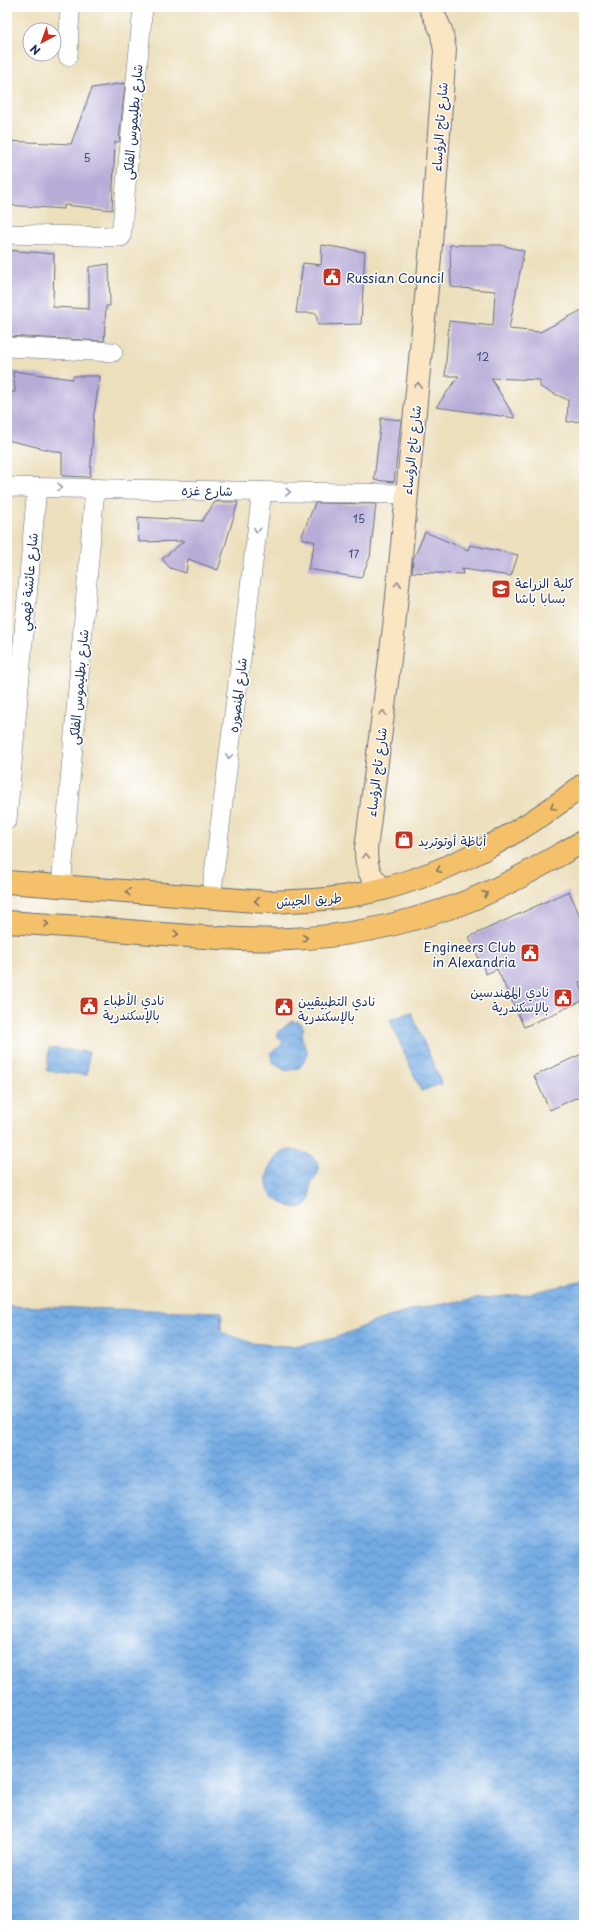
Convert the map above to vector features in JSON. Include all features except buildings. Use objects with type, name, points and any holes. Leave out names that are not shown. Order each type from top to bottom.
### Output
[{"type":"highway","name":"طريق الجيش","points":[[7,882],[267,902],[307,901],[359,894],[383,889],[423,876],[463,860],[501,840],[538,817],[584,784]]},
{"type":"highway","points":[[7,922],[249,940],[290,940],[332,936],[373,929],[414,919],[453,907],[492,891],[584,841]]},
{"type":"street","points":[[68,56],[70,7]]},
{"type":"street","name":"شارع بطليموس الفلكى","points":[[7,234],[121,237],[143,7]]},
{"type":"street","name":"شارع تاج الرؤساء","points":[[383,889],[373,879],[366,865],[366,849],[394,627],[430,257],[445,50],[442,30],[430,7]]},
{"type":"street","points":[[7,347],[113,352]]},
{"type":"street","name":"شارع غزه","points":[[7,487],[407,494]]},
{"type":"street","name":"شارع عائشة فهمي","points":[[7,820],[37,487]]},
{"type":"street","name":"شارع بطليموس الفلكى","points":[[61,886],[95,488]]},
{"type":"street","name":"شارع المنصوره","points":[[211,898],[262,491]]},
{"type":"water","points":[[411,1012],[442,1084],[421,1091],[390,1020]]},
{"type":"water","points":[[292,1021],[299,1022],[304,1028],[302,1039],[307,1050],[307,1055],[305,1061],[299,1068],[286,1071],[274,1064],[270,1053],[282,1045],[282,1041],[277,1036],[278,1032]]},
{"type":"water","points":[[49,1048],[89,1052],[87,1075],[47,1071]]},
{"type":"water","points":[[291,1150],[312,1156],[318,1164],[319,1169],[311,1185],[308,1203],[299,1208],[289,1206],[275,1199],[269,1191],[267,1185],[268,1173],[273,1161],[283,1152]]},
{"type":"water","points":[[584,1281],[584,1925],[7,1925],[7,1306],[222,1312],[221,1332],[252,1343],[286,1346],[303,1345],[335,1338],[373,1322],[419,1308],[466,1300],[526,1294]]},
{"type":"place","name":"Russian Council","points":[[332,277]]},
{"type":"place","name":"كلية الزراعة بسابا باشا","points":[[501,589]]},
{"type":"place","name":"أباظة أوتوتريد","points":[[404,840]]},
{"type":"place","name":"Engineers Club in Alexandria","points":[[530,953]]},
{"type":"place","name":"نادي المهندسين بالإسكندرية","points":[[563,998]]},
{"type":"place","name":"نادي الأطباء بالإسكندرية","points":[[89,1006]]},
{"type":"place","name":"نادي التطبيقيين بالإسكندرية","points":[[284,1007]]}]
